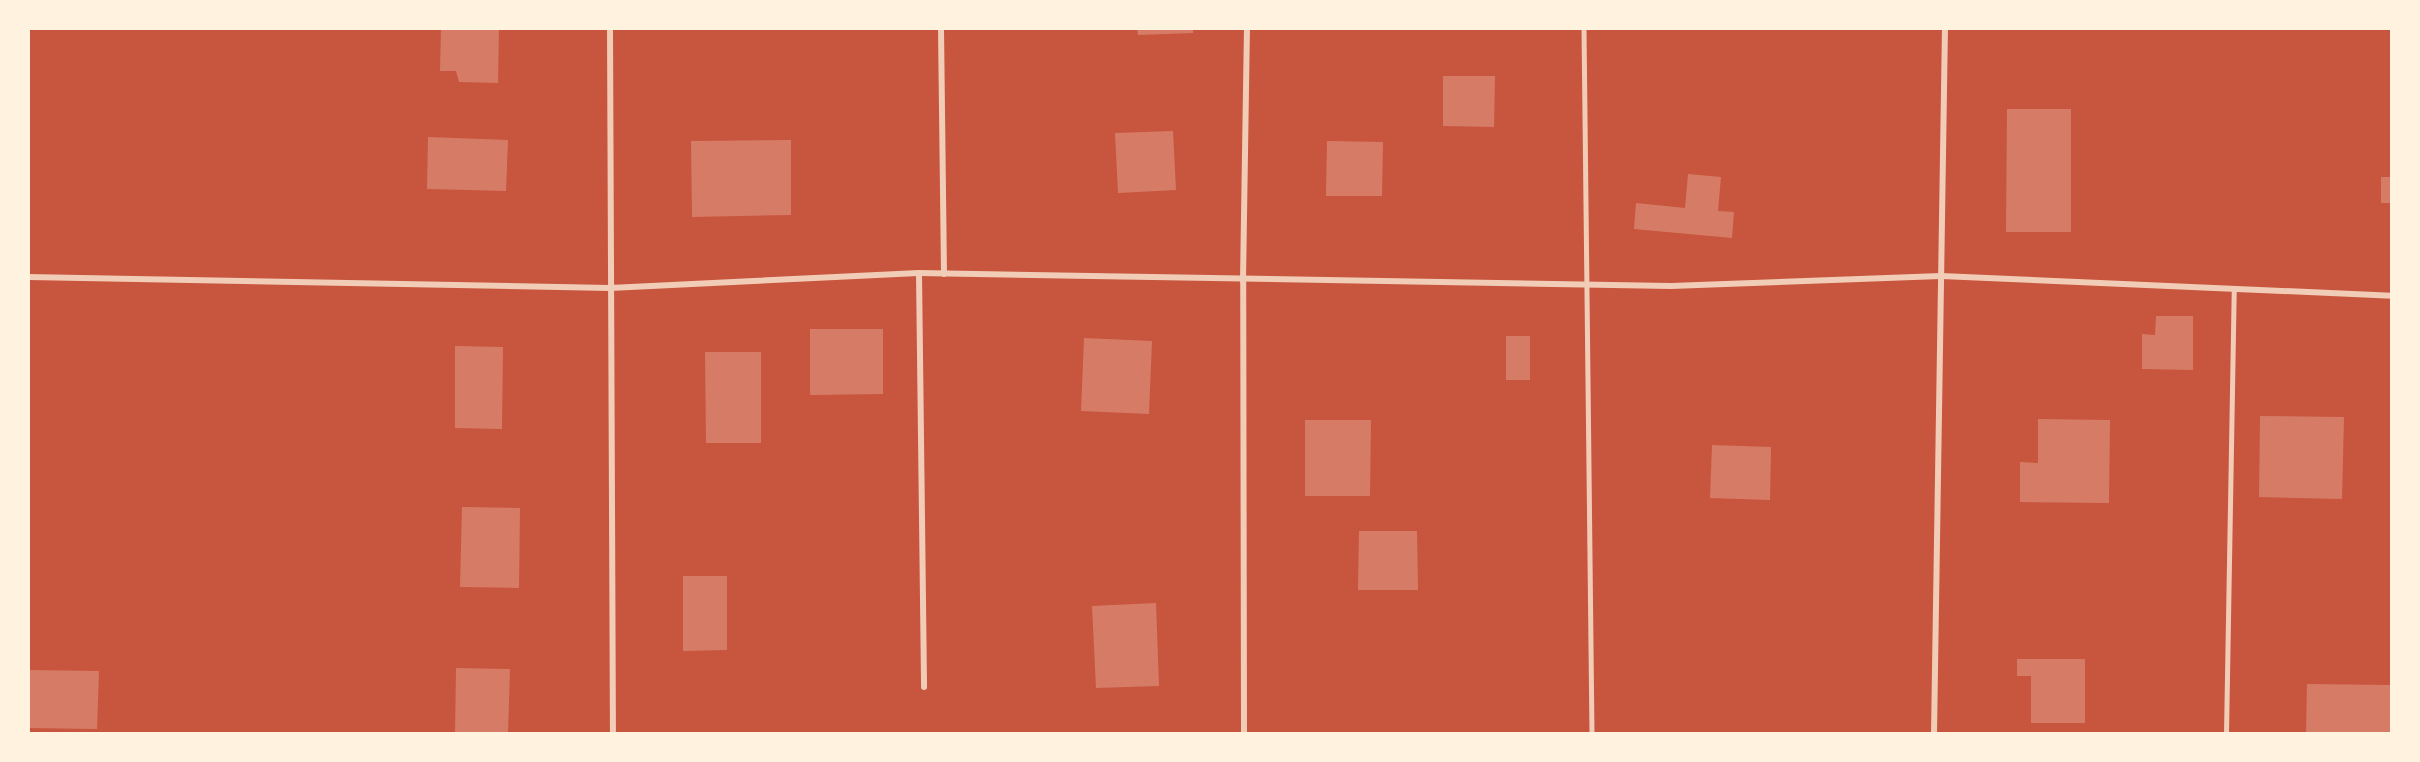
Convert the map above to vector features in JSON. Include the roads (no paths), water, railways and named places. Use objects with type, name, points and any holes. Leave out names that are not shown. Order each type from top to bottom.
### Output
[{"type":"street","points":[[610,28],[613,734]]},
{"type":"street","points":[[941,28],[944,273]]},
{"type":"street","points":[[1244,734],[1243,281],[1247,28]]},
{"type":"street","points":[[1934,734],[1945,28]]},
{"type":"street","points":[[919,273],[924,687]]},
{"type":"street","points":[[28,277],[610,288],[919,273],[1587,286],[1671,286],[1941,276],[2391,296]]},
{"type":"lane","points":[[1584,28],[1593,734]]},
{"type":"lane","points":[[2226,734],[2234,289]]}]
